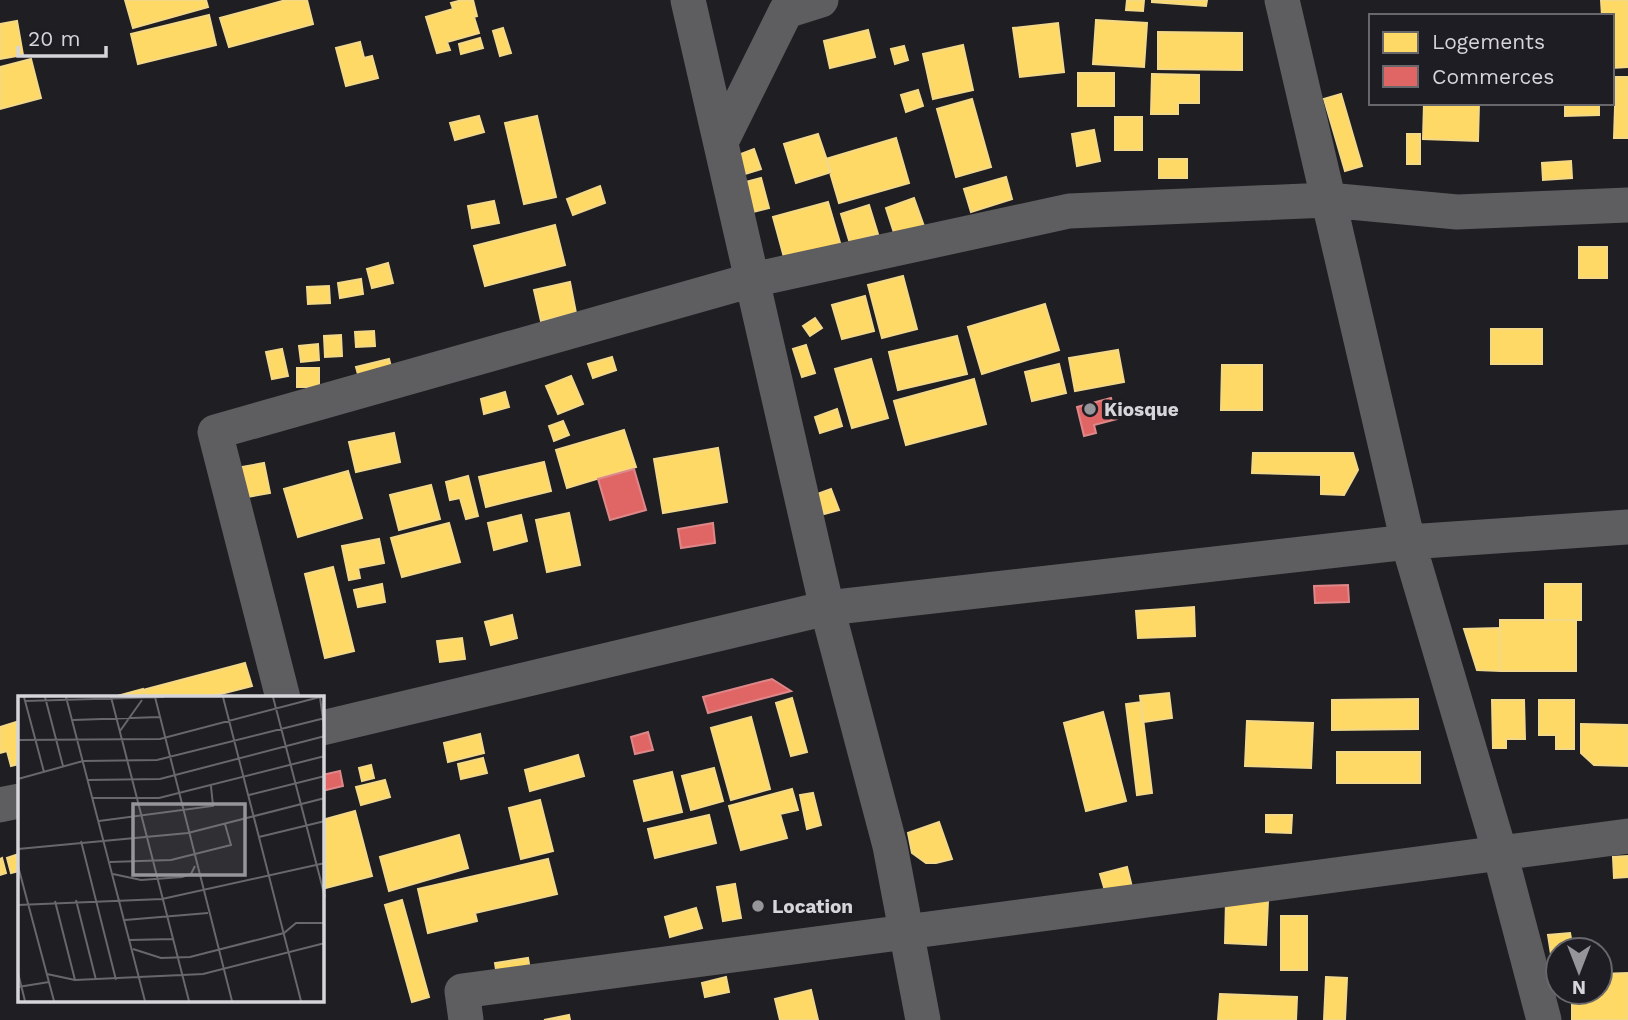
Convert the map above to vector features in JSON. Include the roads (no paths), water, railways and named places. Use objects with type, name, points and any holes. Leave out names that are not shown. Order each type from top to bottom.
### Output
[{"type":"street","points":[[688,0],[827,608],[890,846],[923,1020]]},
{"type":"street","points":[[721,142],[786,11],[821,0]]},
{"type":"street","points":[[1282,0],[1408,542],[1500,853],[1544,1020]]},
{"type":"street","points":[[282,696],[215,432],[752,280],[1069,211],[1328,200],[1457,212],[1628,205]]},
{"type":"street","points":[[324,728],[827,608],[1408,542],[1628,527]]},
{"type":"street","points":[[0,805],[18,801]]},
{"type":"street","points":[[466,1020],[462,990],[1628,836]]},
{"type":"place","name":"Kiosque","points":[[1090,409]]},
{"type":"place","name":"Location","points":[[758,906]]}]
